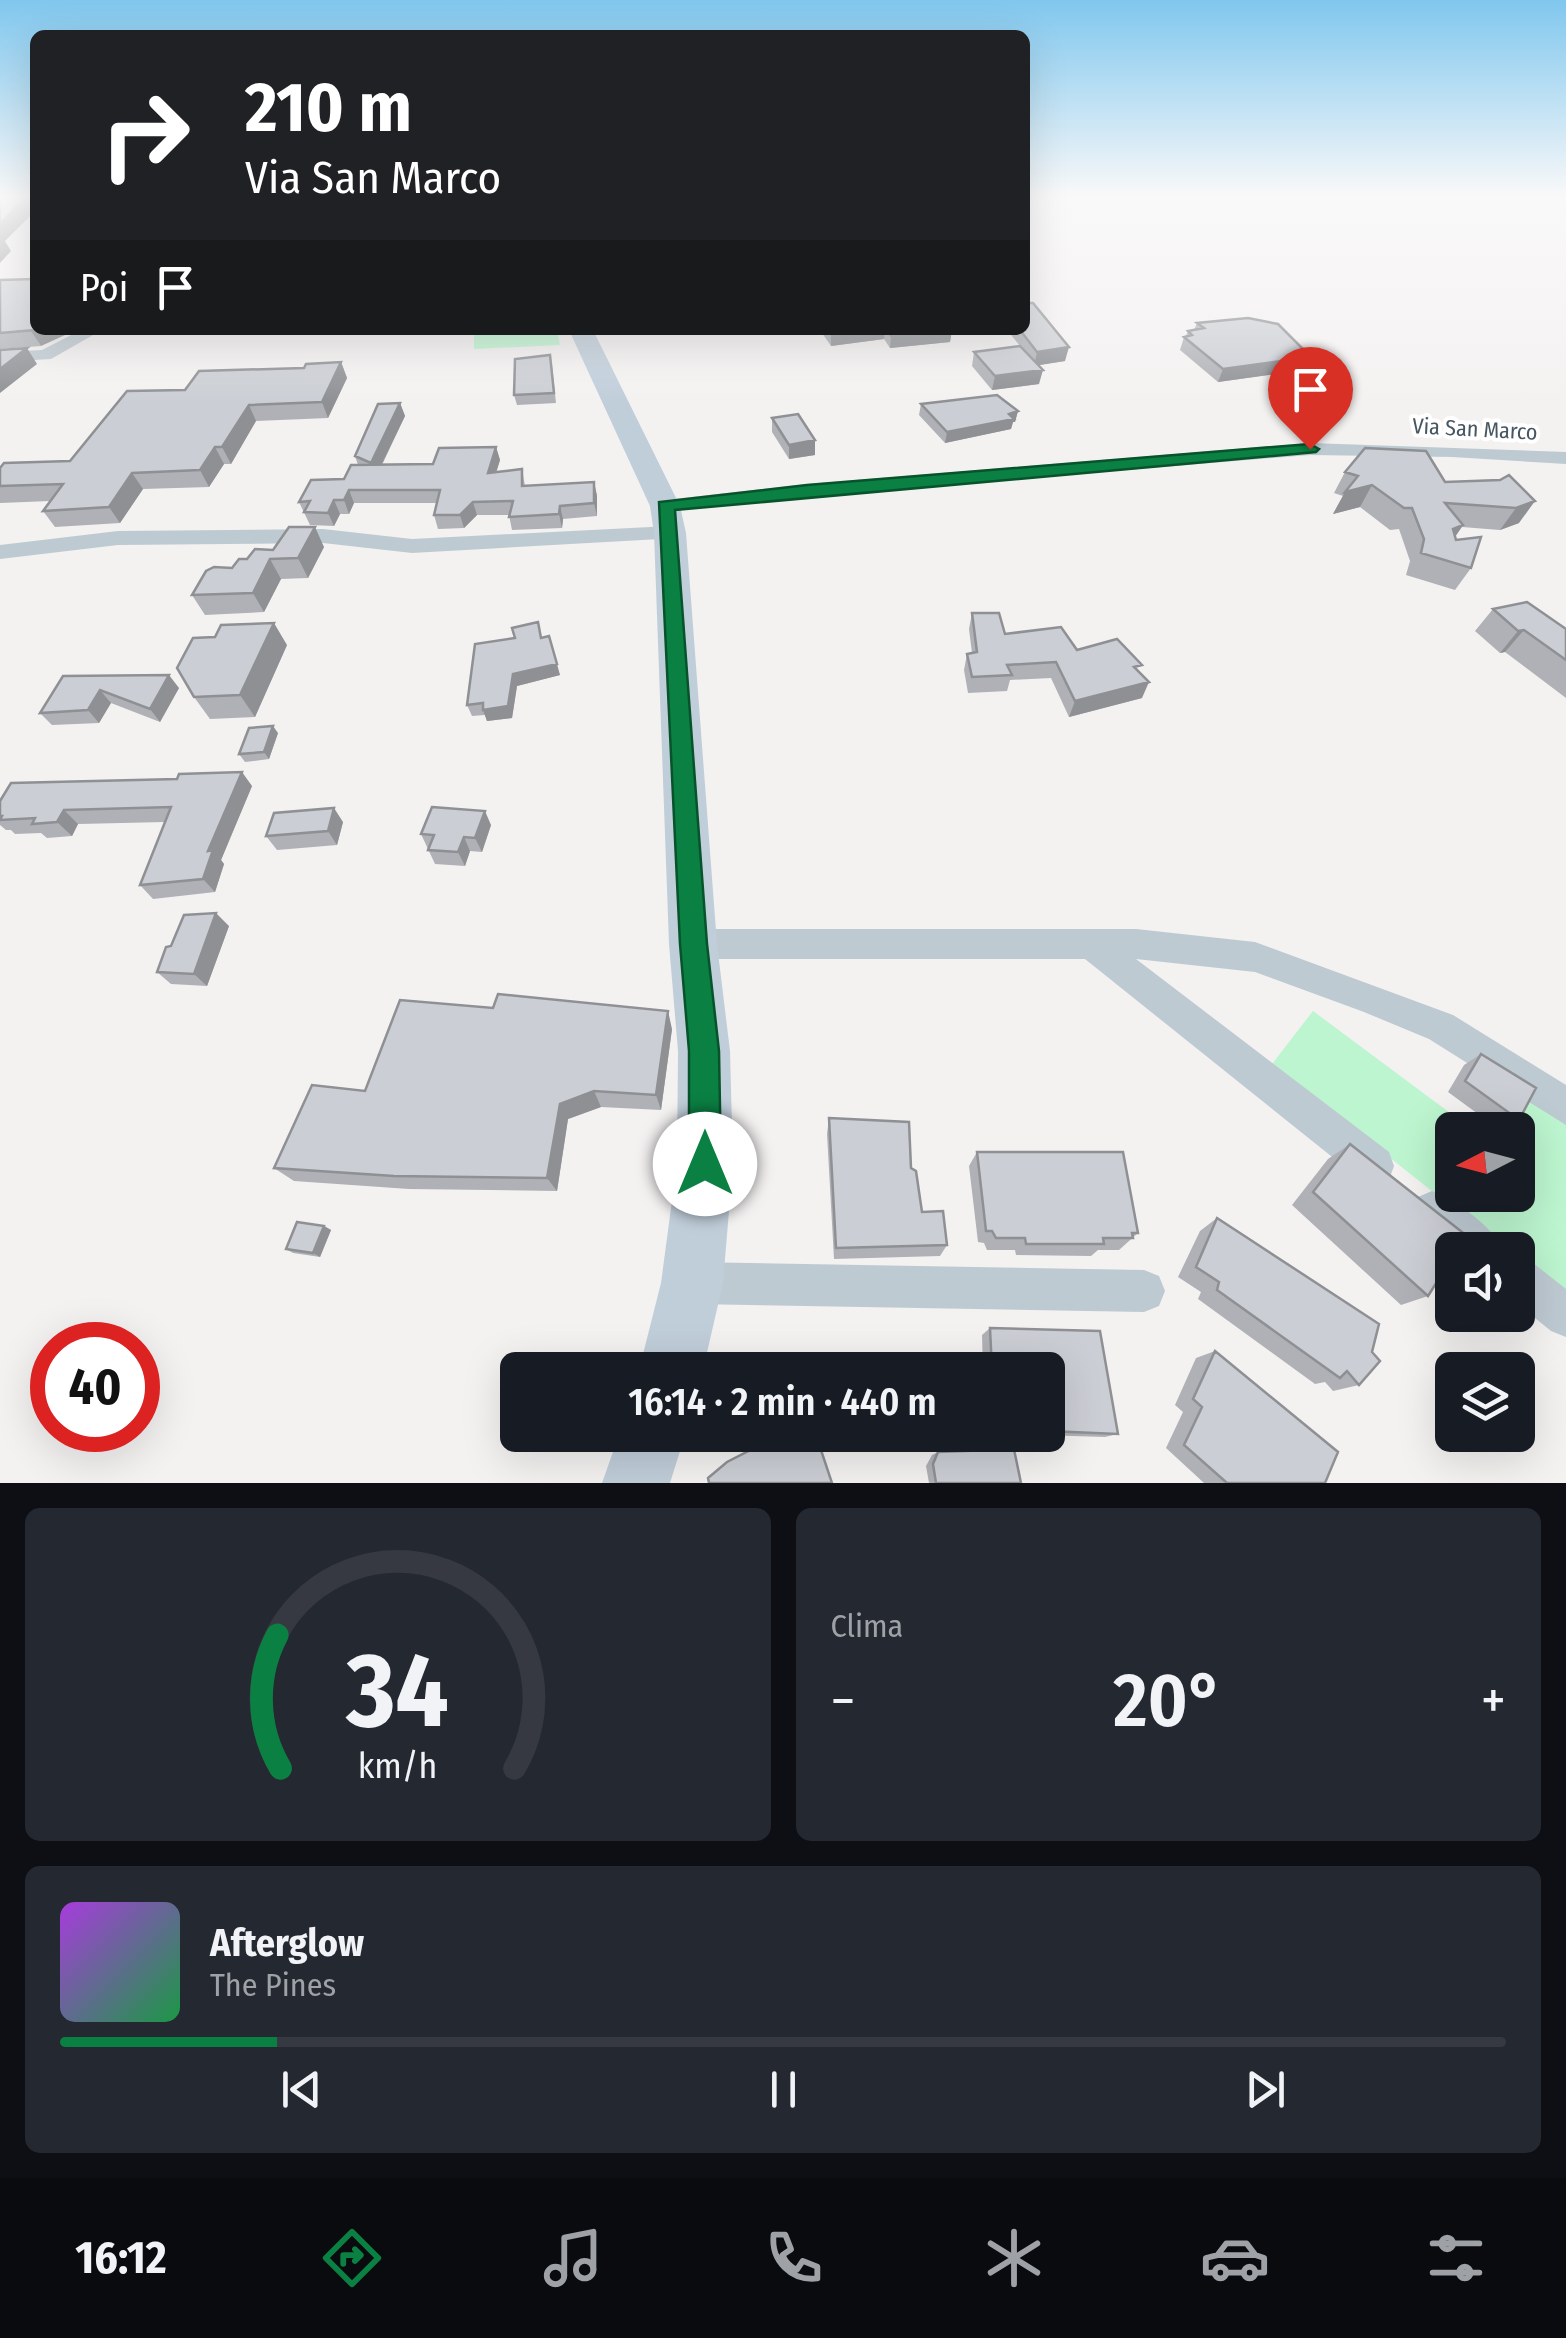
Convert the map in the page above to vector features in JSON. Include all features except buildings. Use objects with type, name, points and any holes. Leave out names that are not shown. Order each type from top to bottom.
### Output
[{"type":"street","points":[[0,357],[45,355],[84,335]]},
{"type":"street","points":[[583,335],[668,519],[693,944],[704,1051],[705,1164],[692,1284],[675,1352]]},
{"type":"street","name":"Via San Marco","points":[[0,552],[118,538],[304,535],[412,546],[668,519],[807,490],[1310,449],[1566,458]]},
{"type":"street","points":[[693,944],[1136,944],[1255,958],[1372,998],[1440,1027],[1566,1106]]},
{"type":"street","points":[[1092,945],[1459,1232]]},
{"type":"street","points":[[692,1284],[1144,1291]]},
{"type":"street","points":[[1535,1291],[1566,1316]]},
{"type":"street","points":[[636,1483],[646,1452]]},
{"type":"green space","points":[[474,335],[558,335],[560,345],[474,349]]},
{"type":"green space","points":[[1313,1011],[1449,1112],[1435,1112],[1435,1194],[1272,1064]]},
{"type":"green space","points":[[1526,1088],[1566,1116],[1566,1298],[1535,1273],[1535,1232],[1483,1232],[1458,1212],[1535,1212],[1535,1112],[1512,1112]]},
{"type":"route","points":[[705,1164],[704,1051],[693,944],[670,532],[665,506],[807,490],[1310,449]]}]
